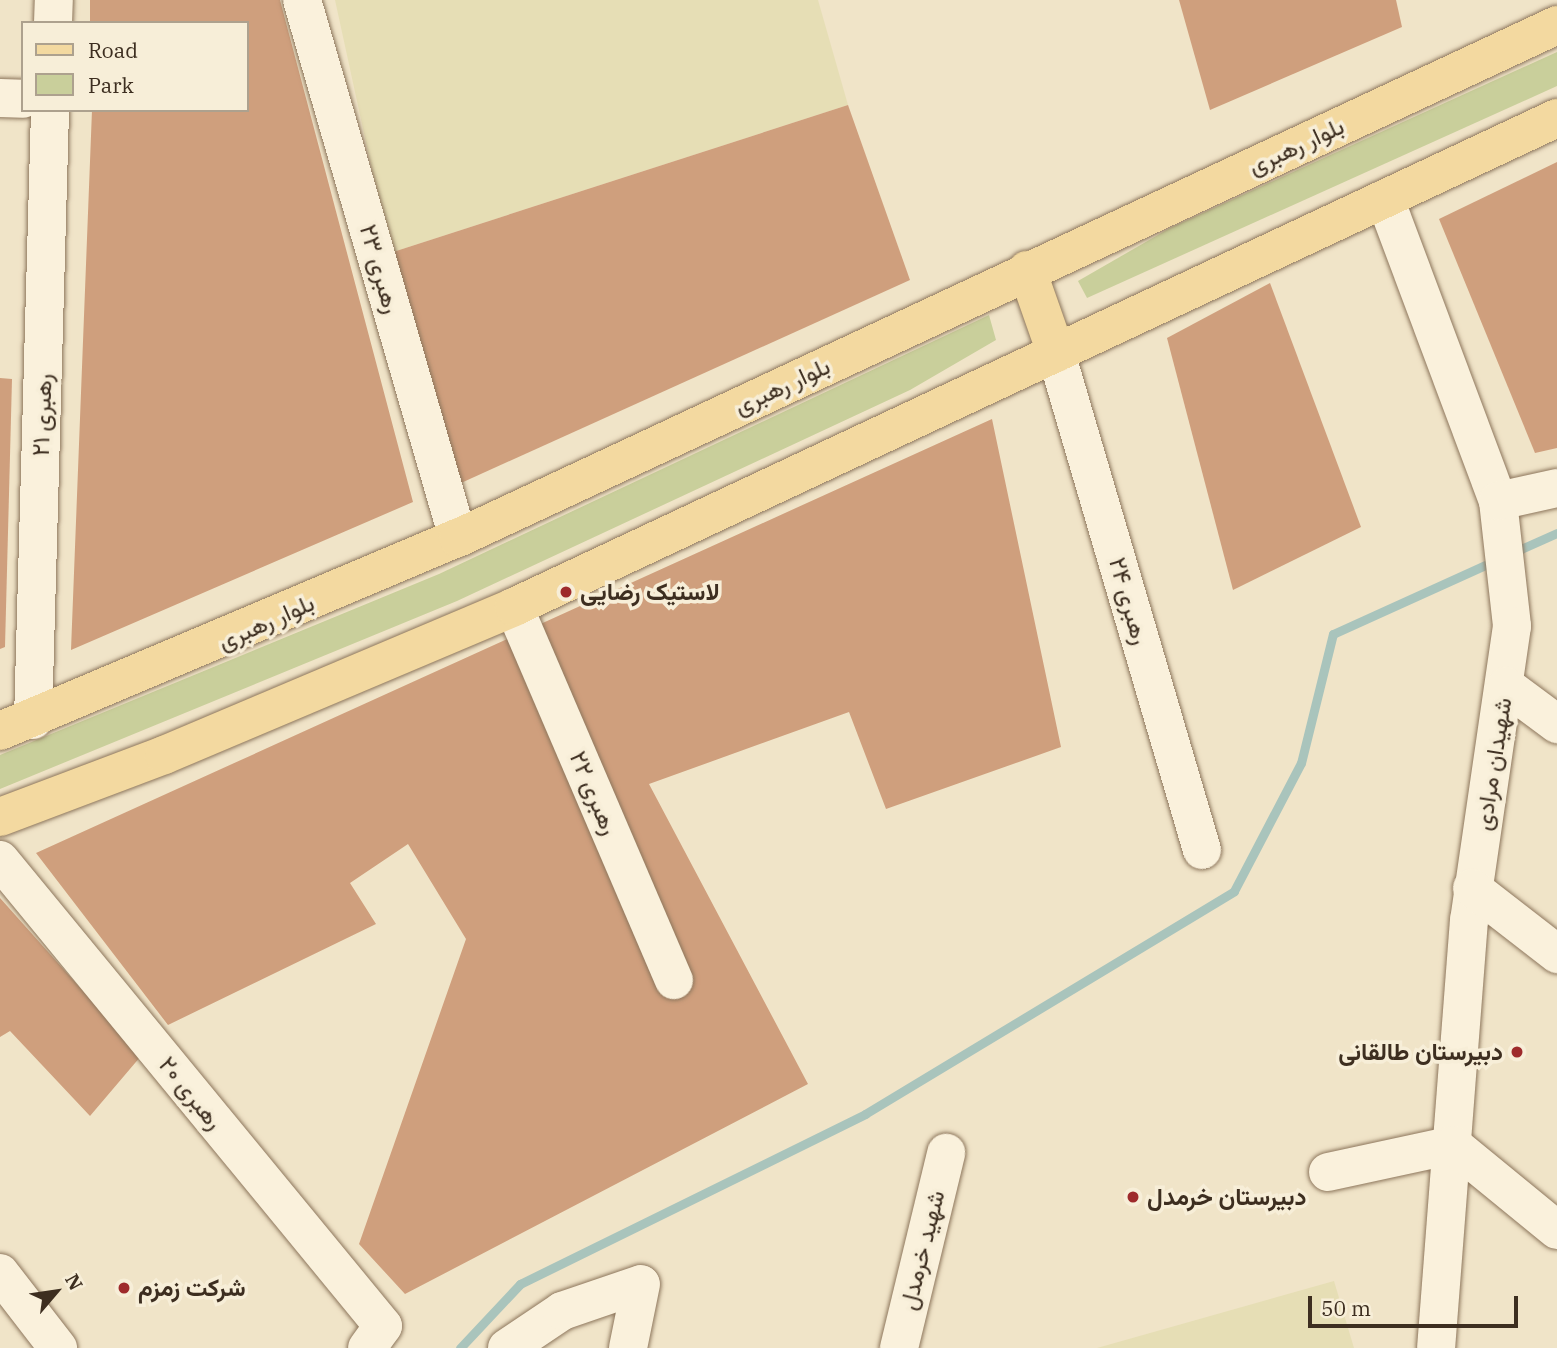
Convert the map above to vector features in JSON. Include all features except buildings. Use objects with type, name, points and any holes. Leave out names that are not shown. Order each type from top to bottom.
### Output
[{"type":"main road","name":"بلوار رهبری","points":[[17,725],[458,538],[1027,270],[1557,25]]},
{"type":"main road","points":[[0,817],[164,755],[514,607],[1557,118]]},
{"type":"main road","points":[[1027,270],[1056,353]]},
{"type":"street","points":[[53,21],[54,0]]},
{"type":"street","name":"رهبری ۲۳","points":[[302,0],[458,538]]},
{"type":"street","points":[[0,98],[21,99]]},
{"type":"street","name":"رهبری ۲۱","points":[[17,725],[50,112]]},
{"type":"street","name":"شهیدان مرادی","points":[[1385,199],[1498,501],[1512,626],[1506,686],[1472,888],[1436,1348]]},
{"type":"street","name":"رهبری ۲۴","points":[[1056,353],[1202,850]]},
{"type":"street","points":[[1498,501],[1553,495]]},
{"type":"street","name":"رهبری ۲۲","points":[[514,607],[674,980]]},
{"type":"street","points":[[1506,686],[1557,724]]},
{"type":"street","name":"رهبری ۲۰","points":[[0,860],[375,1337]]},
{"type":"street","points":[[1472,888],[1557,954]]},
{"type":"street","points":[[1328,1171],[1453,1145],[1551,1213]]},
{"type":"street","name":"شهید خرمدل","points":[[899,1348],[946,1153]]},
{"type":"street","points":[[0,1273],[58,1348]]},
{"type":"street","points":[[507,1348],[562,1311],[641,1284],[628,1348]]},
{"type":"shaded area","points":[[335,0],[818,0],[848,105],[390,253]]},
{"type":"shaded area","points":[[1334,1281],[1354,1348],[1097,1348]]},
{"type":"green space","points":[[1557,52],[1557,86],[1087,298],[1078,281],[1170,228]]},
{"type":"green space","points":[[989,315],[996,340],[910,390],[457,601],[0,789],[0,755],[439,574]]},
{"type":"waterway","points":[[1512,553],[1557,533]]},
{"type":"waterway","points":[[460,1348],[520,1284],[865,1114],[1234,891],[1301,763],[1333,634],[1496,560]]},
{"type":"place","name":"لاستیک رضایی","points":[[566,592]]},
{"type":"place","name":"دبیرستان طالقانی","points":[[1517,1052]]},
{"type":"place","name":"دبیرستان خرمدل","points":[[1133,1197]]},
{"type":"place","name":"شرکت زمزم","points":[[124,1288]]}]
